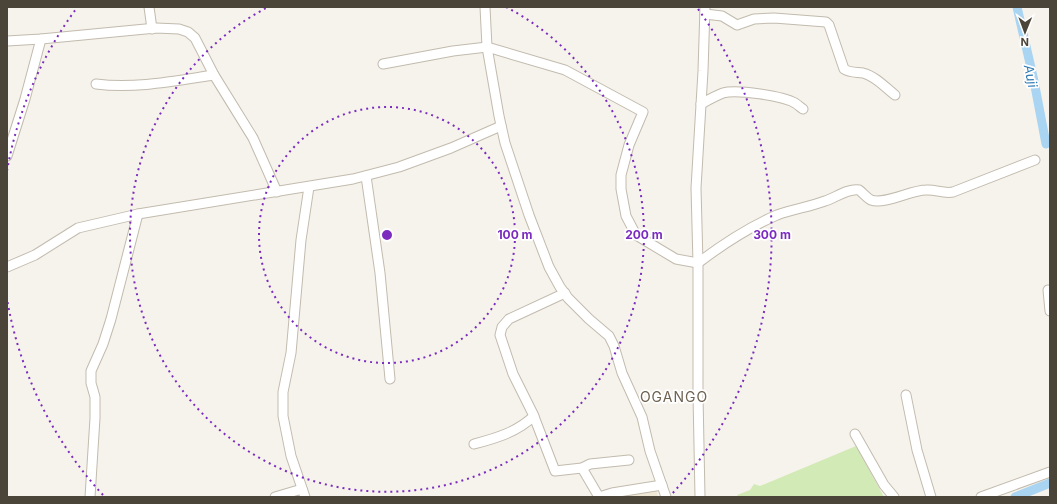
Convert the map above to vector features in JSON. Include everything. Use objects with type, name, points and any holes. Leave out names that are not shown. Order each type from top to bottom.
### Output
[{"type":"street","points":[[149,7],[152,29]]},
{"type":"street","points":[[485,7],[487,48],[505,143],[549,267],[564,293],[589,319],[609,336],[614,346],[622,373],[642,417],[650,451],[666,497]]},
{"type":"street","points":[[700,497],[696,188],[705,11],[722,16],[738,25],[754,19],[774,18],[826,22],[829,25],[844,69],[871,76],[895,95]]},
{"type":"street","points":[[7,41],[152,29],[179,29],[192,34],[214,75],[253,138],[277,192]]},
{"type":"street","points":[[7,156],[25,99],[41,39]]},
{"type":"street","points":[[384,64],[453,51],[487,48],[565,70],[643,112],[629,145],[621,175],[621,189],[626,216],[636,235],[676,259],[698,262],[724,243],[777,215],[825,202],[852,190],[859,190],[869,199],[874,201],[895,198],[924,189],[947,193],[1035,160]]},
{"type":"street","points":[[96,84],[132,86],[214,75]]},
{"type":"street","points":[[701,104],[724,93],[741,91],[786,100],[795,103],[803,109]]},
{"type":"street","points":[[7,266],[35,255],[78,228],[138,214],[353,180],[399,167],[501,126]]},
{"type":"street","points":[[366,176],[380,272],[388,342],[390,379]]},
{"type":"street","points":[[275,497],[303,493],[291,456],[283,416],[283,392],[291,353],[301,240],[309,187]]},
{"type":"street","points":[[90,497],[95,418],[95,397],[91,383],[91,372],[109,325],[138,214]]},
{"type":"street","points":[[1048,290],[1050,311]]},
{"type":"street","points":[[564,293],[509,319],[502,327],[500,335],[510,367],[534,416],[555,471],[582,468],[590,464],[629,460]]},
{"type":"street","points":[[906,395],[917,450],[931,497]]},
{"type":"street","points":[[474,444],[496,439],[523,426],[534,416]]},
{"type":"street","points":[[855,434],[884,485],[894,497]]},
{"type":"street","points":[[582,468],[599,497],[662,485]]},
{"type":"street","points":[[981,497],[1050,472]]},
{"type":"shaded area","points":[[656,487],[658,497],[620,497]]},
{"type":"green space","points":[[856,446],[884,497],[738,497],[737,495],[750,490],[754,484],[760,486]]},
{"type":"waterway","name":"Auji","points":[[1017,7],[1034,81],[1046,144]]},
{"type":"waterway","points":[[1015,497],[1050,483]]},
{"type":"district","name":"OGANGO","points":[[674,397]]}]
